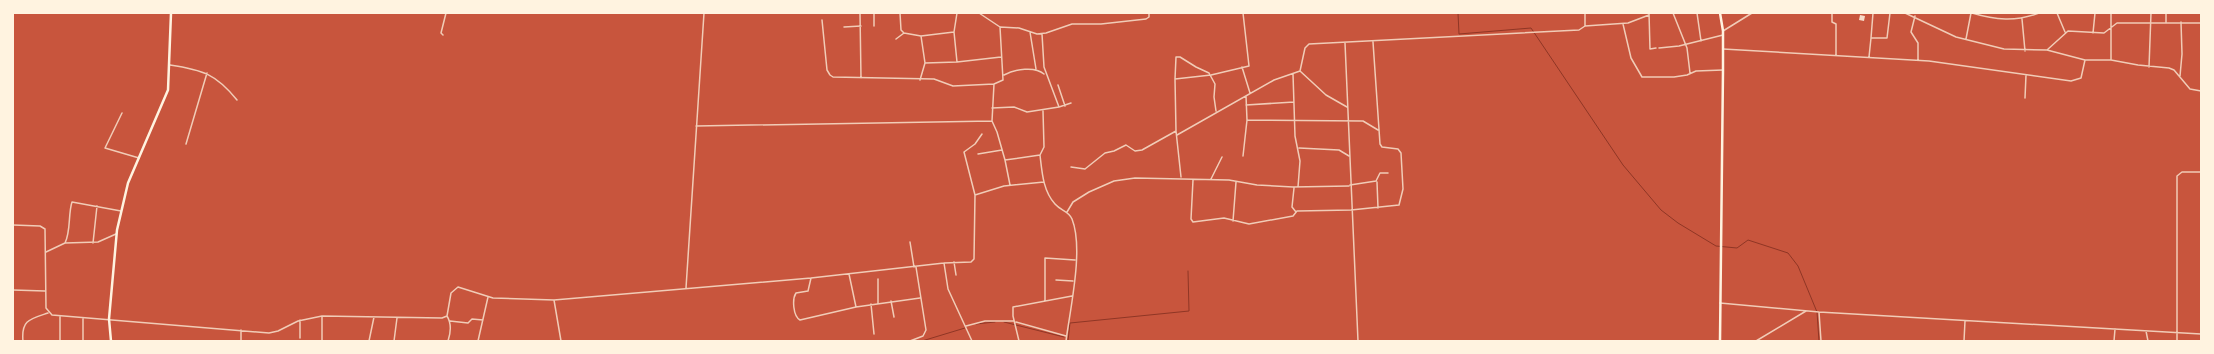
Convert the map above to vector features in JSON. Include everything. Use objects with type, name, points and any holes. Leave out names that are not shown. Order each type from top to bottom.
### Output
[{"type":"main road","points":[[111,341],[109,319],[116,234],[126,189],[168,90],[171,13]]},
{"type":"main road","points":[[1720,13],[1723,31],[1720,341]]},
{"type":"street","points":[[442,36],[441,33],[446,13]]},
{"type":"street","points":[[686,288],[704,13]]},
{"type":"street","points":[[860,13],[861,78]]},
{"type":"street","points":[[874,13],[874,26]]},
{"type":"street","points":[[900,13],[901,30],[904,33],[921,36],[954,32]]},
{"type":"street","points":[[957,13],[954,32],[958,62]]},
{"type":"street","points":[[978,13],[1000,27],[1019,28],[1042,34],[1072,24],[1101,24],[1146,19],[1149,17],[1149,13]]},
{"type":"street","points":[[1175,79],[1211,75],[1249,65],[1243,13]]},
{"type":"street","points":[[1584,26],[1585,13]]},
{"type":"street","points":[[1673,13],[1686,44],[1690,73]]},
{"type":"street","points":[[1697,13],[1701,40]]},
{"type":"street","points":[[1723,31],[1752,13]]},
{"type":"street","points":[[1832,13],[1832,23],[1836,24],[1836,55]]},
{"type":"street","points":[[1869,57],[1873,13]]},
{"type":"street","points":[[1871,38],[1887,38],[1890,13]]},
{"type":"street","points":[[1905,13],[1914,16],[1950,35],[2004,49],[2025,51],[2047,50],[2085,60],[2111,60],[2149,67],[2172,69],[2190,88],[2201,91]]},
{"type":"street","points":[[1914,13],[1911,32],[1918,43],[1918,60]]},
{"type":"street","points":[[1966,39],[1972,13],[1990,18],[2022,19],[2039,13]]},
{"type":"street","points":[[2058,13],[2065,32]]},
{"type":"street","points":[[2093,33],[2095,13]]},
{"type":"street","points":[[2110,13],[2112,26],[2111,60]]},
{"type":"street","points":[[2149,67],[2151,13]]},
{"type":"street","points":[[2166,13],[2166,22]]},
{"type":"street","points":[[1300,71],[1307,45],[1579,30],[1584,26],[1623,24],[1649,14],[1650,49],[1656,48]]},
{"type":"street","points":[[2022,19],[2025,51]]},
{"type":"street","points":[[822,20],[829,74],[837,77],[920,80],[934,79],[953,86],[994,84],[1001,82],[1003,76],[1000,27]]},
{"type":"street","points":[[2180,76],[2182,54],[2181,22]]},
{"type":"street","points":[[2047,50],[2058,42],[2065,32],[2070,31],[2093,33],[2104,32],[2117,23],[2201,23]]},
{"type":"street","points":[[1623,24],[1632,58],[1641,76],[1674,77],[1687,75],[1696,71],[1723,70]]},
{"type":"street","points":[[844,27],[861,26]]},
{"type":"street","points":[[1030,32],[1036,69]]},
{"type":"street","points":[[896,39],[904,33]]},
{"type":"street","points":[[1042,34],[1043,63],[1046,75],[1059,107]]},
{"type":"street","points":[[1659,48],[1686,44],[1723,35]]},
{"type":"street","points":[[920,80],[925,63],[921,36]]},
{"type":"street","points":[[1193,180],[1192,221],[1205,222],[1224,218],[1242,224],[1258,223],[1293,216],[1296,212],[1351,210],[1399,205],[1402,197],[1403,185],[1400,151],[1380,146],[1373,42]]},
{"type":"street","points":[[1345,43],[1351,210],[1358,341]]},
{"type":"street","points":[[1723,49],[1918,60],[1957,64],[2026,75],[2075,80],[2082,75],[2085,60]]},
{"type":"street","points":[[1181,177],[1176,131],[1175,58],[1178,56],[1196,67],[1208,71],[1215,84],[1214,97],[1216,111]]},
{"type":"street","points":[[925,63],[958,62],[1001,57]]},
{"type":"street","points":[[170,65],[207,73],[219,80],[237,100]]},
{"type":"street","points":[[1242,67],[1250,94]]},
{"type":"street","points":[[1003,76],[1020,70],[1036,69],[1046,75]]},
{"type":"street","points":[[1177,135],[1216,111],[1274,80],[1300,71]]},
{"type":"street","points":[[1300,71],[1326,95],[1348,108]]},
{"type":"street","points":[[186,144],[207,73]]},
{"type":"street","points":[[1293,74],[1294,119],[1296,139],[1299,148],[1298,187]]},
{"type":"street","points":[[2024,98],[2026,75]]},
{"type":"street","points":[[994,84],[992,122],[1005,160],[1010,185]]},
{"type":"street","points":[[1058,85],[1065,106]]},
{"type":"street","points":[[1243,156],[1247,120],[1246,96]]},
{"type":"street","points":[[1246,105],[1294,102]]},
{"type":"street","points":[[992,108],[1011,107],[1024,112],[1042,111],[1065,106],[1071,103]]},
{"type":"street","points":[[1042,111],[1044,147],[1040,155],[1044,182],[1050,198],[1055,205],[1061,210],[1067,212],[1072,218],[1076,230],[1077,240],[1072,296],[1066,341]]},
{"type":"street","points":[[122,113],[105,148],[138,158]]},
{"type":"street","points":[[1247,120],[1271,122],[1294,119],[1348,122],[1365,121],[1378,131]]},
{"type":"street","points":[[696,126],[992,122]]},
{"type":"street","points":[[1070,167],[1085,169],[1107,152],[1114,151],[1126,144],[1135,152],[1142,150],[1176,131]]},
{"type":"street","points":[[448,341],[450,321],[447,316],[452,293],[458,287],[488,297],[554,300],[812,278],[915,267],[944,262],[973,261],[975,195],[964,152],[975,144],[982,134]]},
{"type":"street","points":[[1299,148],[1339,150],[1349,156]]},
{"type":"street","points":[[978,154],[1002,150]]},
{"type":"street","points":[[1005,160],[1040,155]]},
{"type":"street","points":[[1211,179],[1222,157]]},
{"type":"street","points":[[2177,341],[2177,176],[2182,172],[2201,172]]},
{"type":"street","points":[[1378,208],[1376,181],[1380,173],[1388,173]]},
{"type":"street","points":[[1067,212],[1073,202],[1081,196],[1114,182],[1135,178],[1155,179],[1181,177],[1193,180],[1211,179],[1294,187],[1350,185],[1376,181]]},
{"type":"street","points":[[975,195],[1010,185],[1044,182]]},
{"type":"street","points":[[1233,221],[1236,182]]},
{"type":"street","points":[[1294,187],[1292,207],[1296,212]]},
{"type":"street","points":[[65,243],[69,212],[72,202],[122,211]]},
{"type":"street","points":[[93,243],[97,206]]},
{"type":"street","points":[[13,225],[44,228],[46,235],[45,291],[48,313]]},
{"type":"street","points":[[46,252],[65,243],[93,243],[116,234]]},
{"type":"street","points":[[910,242],[926,332],[923,336],[910,341]]},
{"type":"street","points":[[1045,301],[1045,258],[1075,260]]},
{"type":"street","points":[[944,262],[948,289],[972,341]]},
{"type":"street","points":[[954,262],[956,275]]},
{"type":"street","points":[[849,274],[856,307]]},
{"type":"street","points":[[812,278],[808,291],[795,294],[795,315],[798,320],[871,304],[920,298]]},
{"type":"street","points":[[878,279],[878,303]]},
{"type":"street","points":[[1056,280],[1073,281]]},
{"type":"street","points":[[13,290],[45,291]]},
{"type":"street","points":[[1019,341],[1016,322],[1012,310],[1015,305],[1072,296]]},
{"type":"street","points":[[478,341],[488,297]]},
{"type":"street","points":[[554,300],[561,341]]},
{"type":"street","points":[[891,301],[894,317]]},
{"type":"street","points":[[1720,303],[1815,312],[2201,334]]},
{"type":"street","points":[[871,304],[874,334]]},
{"type":"street","points":[[1756,341],[1806,311]]},
{"type":"street","points":[[1819,312],[1821,341]]},
{"type":"street","points":[[23,341],[23,327],[28,321],[48,313],[60,316],[83,318],[275,332],[300,320],[322,316],[397,318],[442,318],[447,316]]},
{"type":"street","points":[[60,316],[60,341]]},
{"type":"street","points":[[322,316],[322,341]]},
{"type":"street","points":[[369,341],[374,317]]},
{"type":"street","points":[[83,318],[83,341]]},
{"type":"street","points":[[394,341],[397,318]]},
{"type":"street","points":[[450,321],[468,323],[472,319],[483,320]]},
{"type":"street","points":[[300,320],[300,338]]},
{"type":"street","points":[[1964,341],[1965,320]]},
{"type":"street","points":[[966,326],[985,321],[1016,322],[1066,336]]},
{"type":"street","points":[[2114,341],[2115,329]]},
{"type":"street","points":[[241,330],[241,341]]},
{"type":"street","points":[[2146,331],[2148,341]]},
{"type":"building","points":[[1860,15],[1865,16],[1864,21],[1859,20]]},
{"type":"waterway","points":[[1458,13],[1459,34],[1531,28],[1623,165],[1661,210],[1678,223],[1716,246],[1737,248],[1748,240],[1788,253],[1798,266],[1817,312],[1819,341]]},
{"type":"waterway","points":[[1068,341],[1070,323],[1189,311],[1188,271]]},
{"type":"waterway","points":[[976,324],[995,322]]},
{"type":"waterway","points":[[1004,322],[1064,337]]},
{"type":"waterway","points":[[922,341],[965,328]]}]
